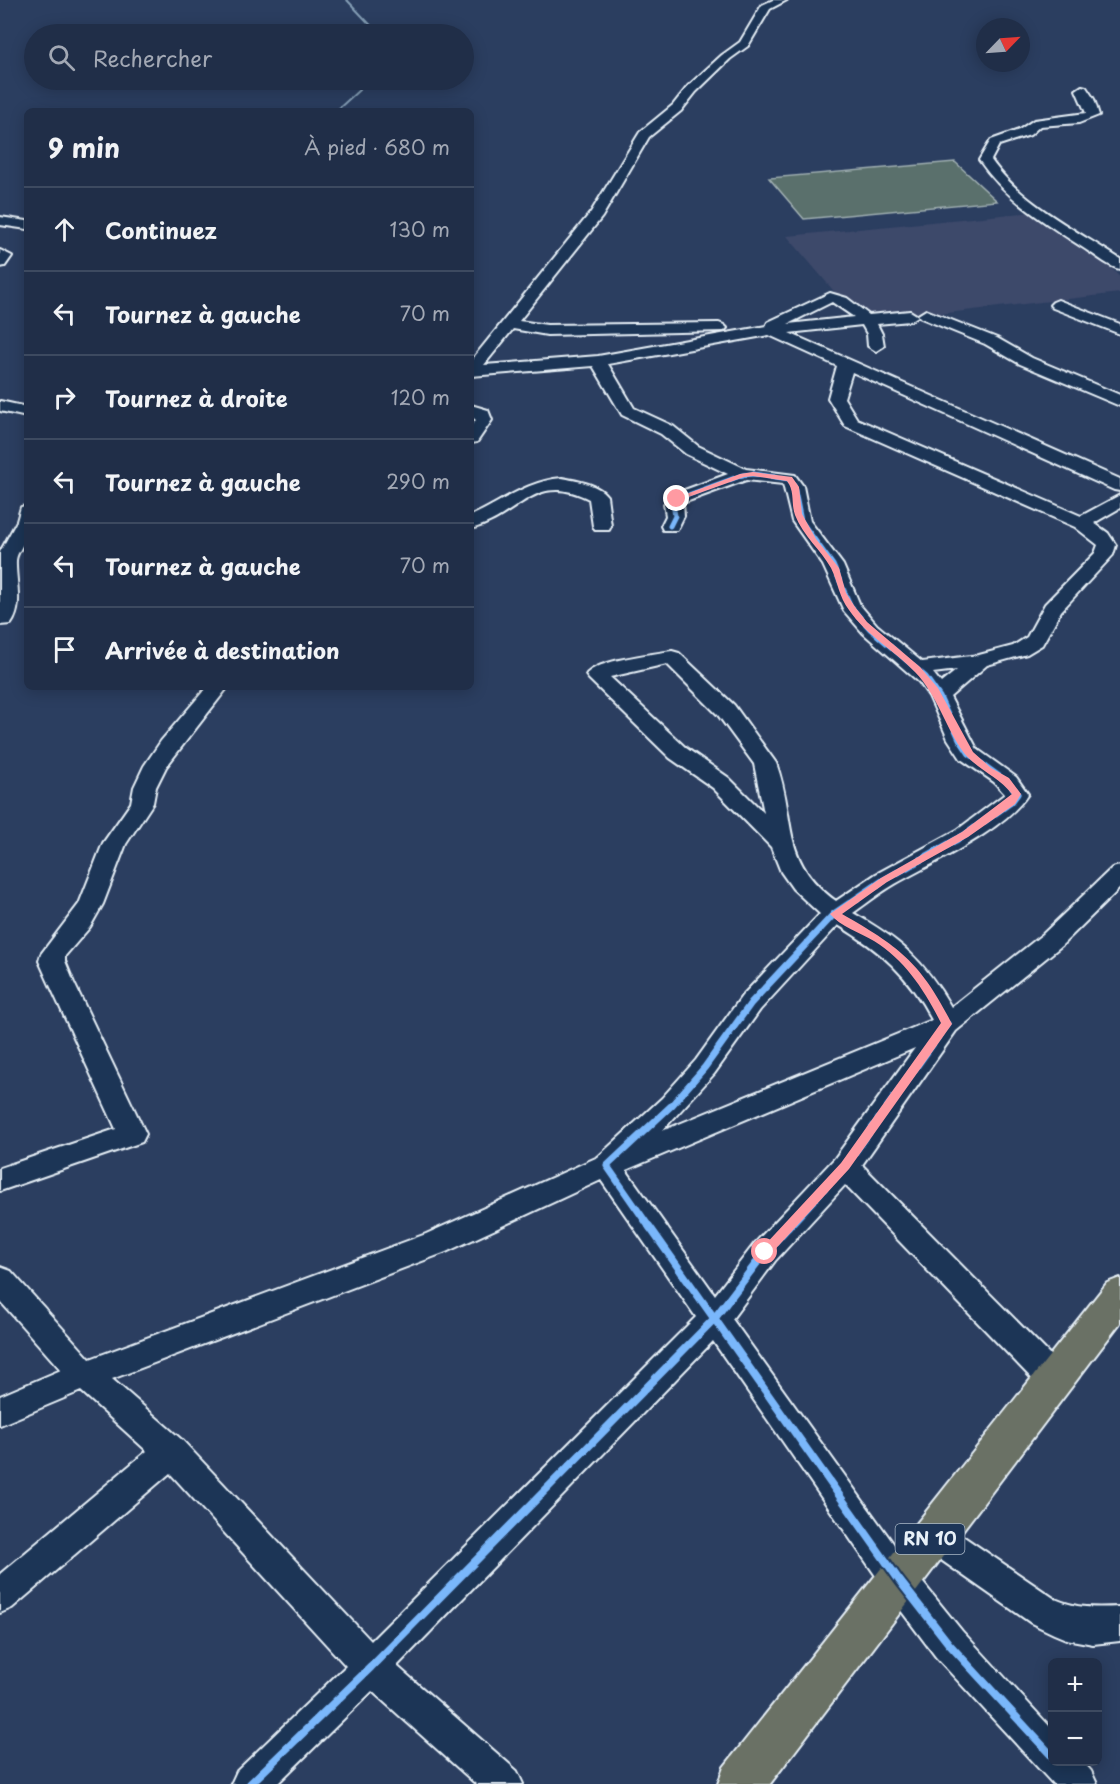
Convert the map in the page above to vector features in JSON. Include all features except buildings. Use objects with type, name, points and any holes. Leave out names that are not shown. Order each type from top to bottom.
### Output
[{"type":"main road","name":"RN 10","points":[[741,1784],[1120,1294]]},
{"type":"street","points":[[474,367],[557,261],[597,214],[642,138],[677,108],[692,88],[744,44],[766,7],[782,0]]},
{"type":"street","points":[[1082,90],[1088,99],[1093,115],[1078,120],[1033,124],[1022,134],[995,141],[987,151],[985,160],[998,179],[1011,190],[1054,222],[1120,265]]},
{"type":"street","points":[[0,221],[24,225]]},
{"type":"street","points":[[0,254],[5,256],[0,263]]},
{"type":"street","points":[[474,371],[598,361],[766,330],[864,321],[910,316],[892,335],[876,346],[874,330],[864,321],[843,300],[830,297],[766,330]]},
{"type":"street","points":[[1058,305],[1120,329]]},
{"type":"street","points":[[926,315],[991,341],[1026,361],[1120,401]]},
{"type":"street","points":[[510,324],[547,330],[766,330],[1120,486]]},
{"type":"street","points":[[598,361],[628,411],[667,430],[692,450],[743,475]]},
{"type":"street","points":[[846,364],[836,398],[851,422],[1082,523],[1101,537],[1107,545],[1104,555],[1052,608],[1035,641],[1030,646],[980,661],[917,669]]},
{"type":"street","points":[[1,407],[24,411]]},
{"type":"street","points":[[474,411],[482,414],[484,420],[474,442]]},
{"type":"street","points":[[607,1166],[672,1105],[705,1067],[751,1003],[834,914],[884,880],[965,835],[1011,802],[1017,794],[1006,780],[988,770],[970,754],[961,742],[935,689],[917,669],[864,624],[851,608],[842,593],[835,568],[812,539],[798,514],[794,483],[782,477],[743,475],[677,499],[673,504],[675,516],[670,525]]},
{"type":"street","points":[[474,522],[529,490],[559,482],[598,496],[602,526]]},
{"type":"street","points":[[1082,523],[1120,500]]},
{"type":"street","points":[[2,621],[9,602],[6,584],[8,556],[24,525]]},
{"type":"street","points":[[2,621],[24,615]]},
{"type":"street","points":[[782,845],[721,783],[678,753],[596,675],[619,667],[667,657],[675,659],[726,710],[765,764],[770,774],[782,845],[792,871],[805,888],[834,914],[880,940],[909,964],[931,993],[947,1024]]},
{"type":"street","points":[[939,696],[980,661]]},
{"type":"street","points":[[0,1180],[132,1134],[103,1068],[84,1036],[52,961],[53,954],[81,921],[91,904],[116,843],[142,803],[145,787],[155,766],[216,690]]},
{"type":"street","points":[[250,1784],[371,1667],[714,1319],[765,1252],[845,1166],[947,1024],[1052,940],[1120,874]]},
{"type":"street","points":[[0,1412],[85,1375],[436,1242],[607,1166],[947,1024]]},
{"type":"street","points":[[607,1166],[899,1580],[949,1644],[1048,1751]]},
{"type":"street","points":[[845,1166],[1054,1380]]},
{"type":"street","points":[[0,1280],[85,1375],[171,1451],[371,1667],[504,1784]]},
{"type":"street","points":[[0,1596],[171,1451]]},
{"type":"street","points":[[933,1535],[1043,1611],[1066,1622],[1093,1626],[1120,1624]]},
{"type":"street","points":[[1062,1766],[1078,1784]]},
{"type":"shaded area","points":[[1044,211],[1120,276],[1120,293],[861,323],[787,236]]},
{"type":"green space","points":[[955,162],[997,201],[804,219],[769,178]]},
{"type":"waterway","points":[[347,0],[370,24]]},
{"type":"waterway","points":[[339,108],[359,90]]},
{"type":"cycle path","points":[[670,526],[675,516],[673,504],[677,499],[743,475],[753,474],[789,479],[794,486],[801,521],[833,565],[851,607],[870,629],[926,677],[940,697],[959,739],[969,754],[1002,777],[1017,794],[1011,802],[965,835],[884,880],[834,914],[751,1003],[705,1067],[672,1105],[607,1166],[899,1580],[949,1644],[1048,1752]]},
{"type":"cycle path","points":[[250,1784],[371,1667],[714,1319],[765,1252],[845,1166],[947,1024]]},
{"type":"route","points":[[677,499],[743,475],[782,477],[794,483],[798,514],[812,539],[835,568],[842,593],[851,608],[864,624],[917,669],[935,689],[961,742],[970,754],[988,770],[1006,780],[1017,794],[1011,802],[965,835],[884,880],[834,914],[880,940],[909,964],[931,993],[947,1024],[845,1166],[765,1252]]}]
